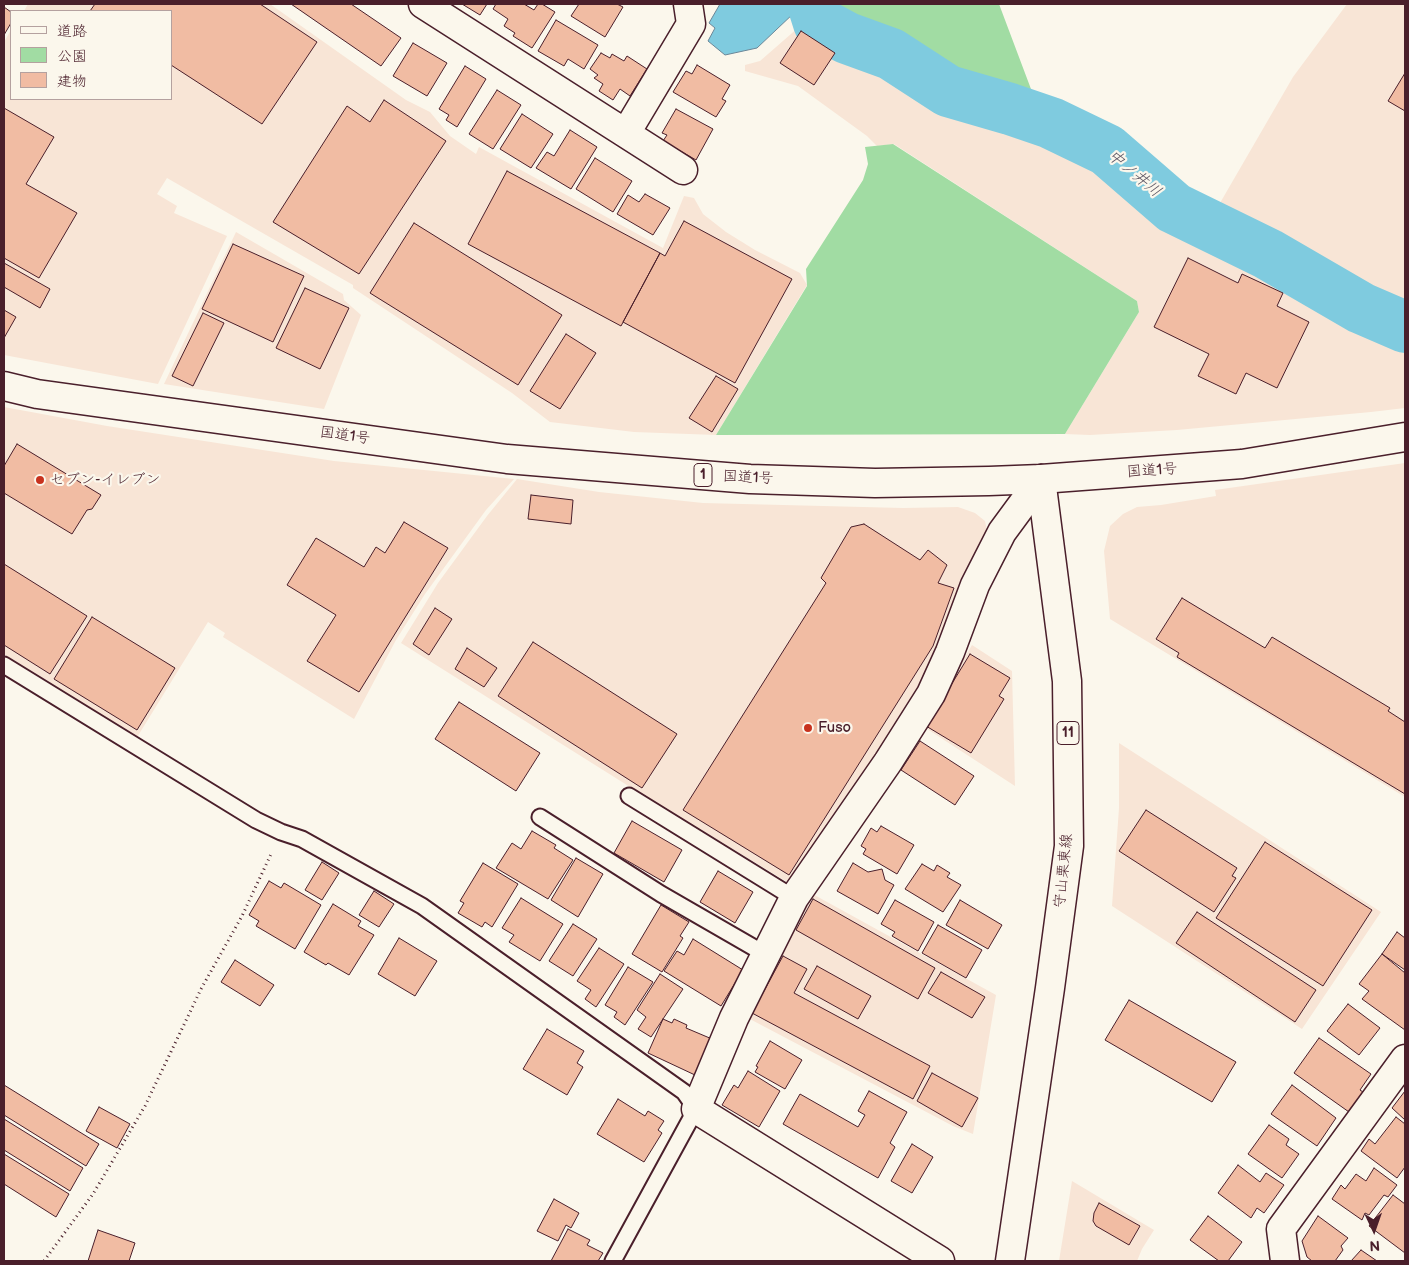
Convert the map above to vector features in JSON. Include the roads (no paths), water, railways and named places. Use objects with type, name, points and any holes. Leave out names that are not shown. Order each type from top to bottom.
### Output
[{"type":"main road","points":[[423,4],[683,170]]},
{"type":"main road","points":[[626,133],[691,24],[688,4]]},
{"type":"main road","name":"国道1号","points":[[4,386],[37,394],[507,459],[750,479],[875,483],[989,482],[1041,479],[1242,464],[1405,437]]},
{"type":"main road","points":[[940,1261],[696,1108],[734,1018],[794,898],[888,762],[931,694],[950,652],[975,585],[1002,532],[1041,479]]},
{"type":"main road","name":"守山栗東線","points":[[1010,1261],[1069,846],[1067,681],[1041,479]]},
{"type":"main road","points":[[1285,1261],[1281,1229],[1405,1059]]},
{"type":"lane","points":[[4,665],[256,820],[281,832],[302,839],[422,906],[684,1092],[696,1108],[613,1261]]},
{"type":"lane","points":[[630,796],[794,898]]},
{"type":"lane","points":[[540,817],[661,894],[765,954]]},
{"type":"water","points":[[720,4],[794,4],[795,12],[757,48],[725,55],[708,41],[715,28],[709,23]]},
{"type":"waterway","name":"中ノ井川","points":[[813,4],[819,23],[847,38],[891,54],[948,91],[1051,123],[1107,150],[1174,208],[1268,254],[1361,308],[1405,327]]},
{"type":"place","name":"セブン-イレブン","points":[[40,480]]},
{"type":"place","name":"Fuso","points":[[808,728]]}]
